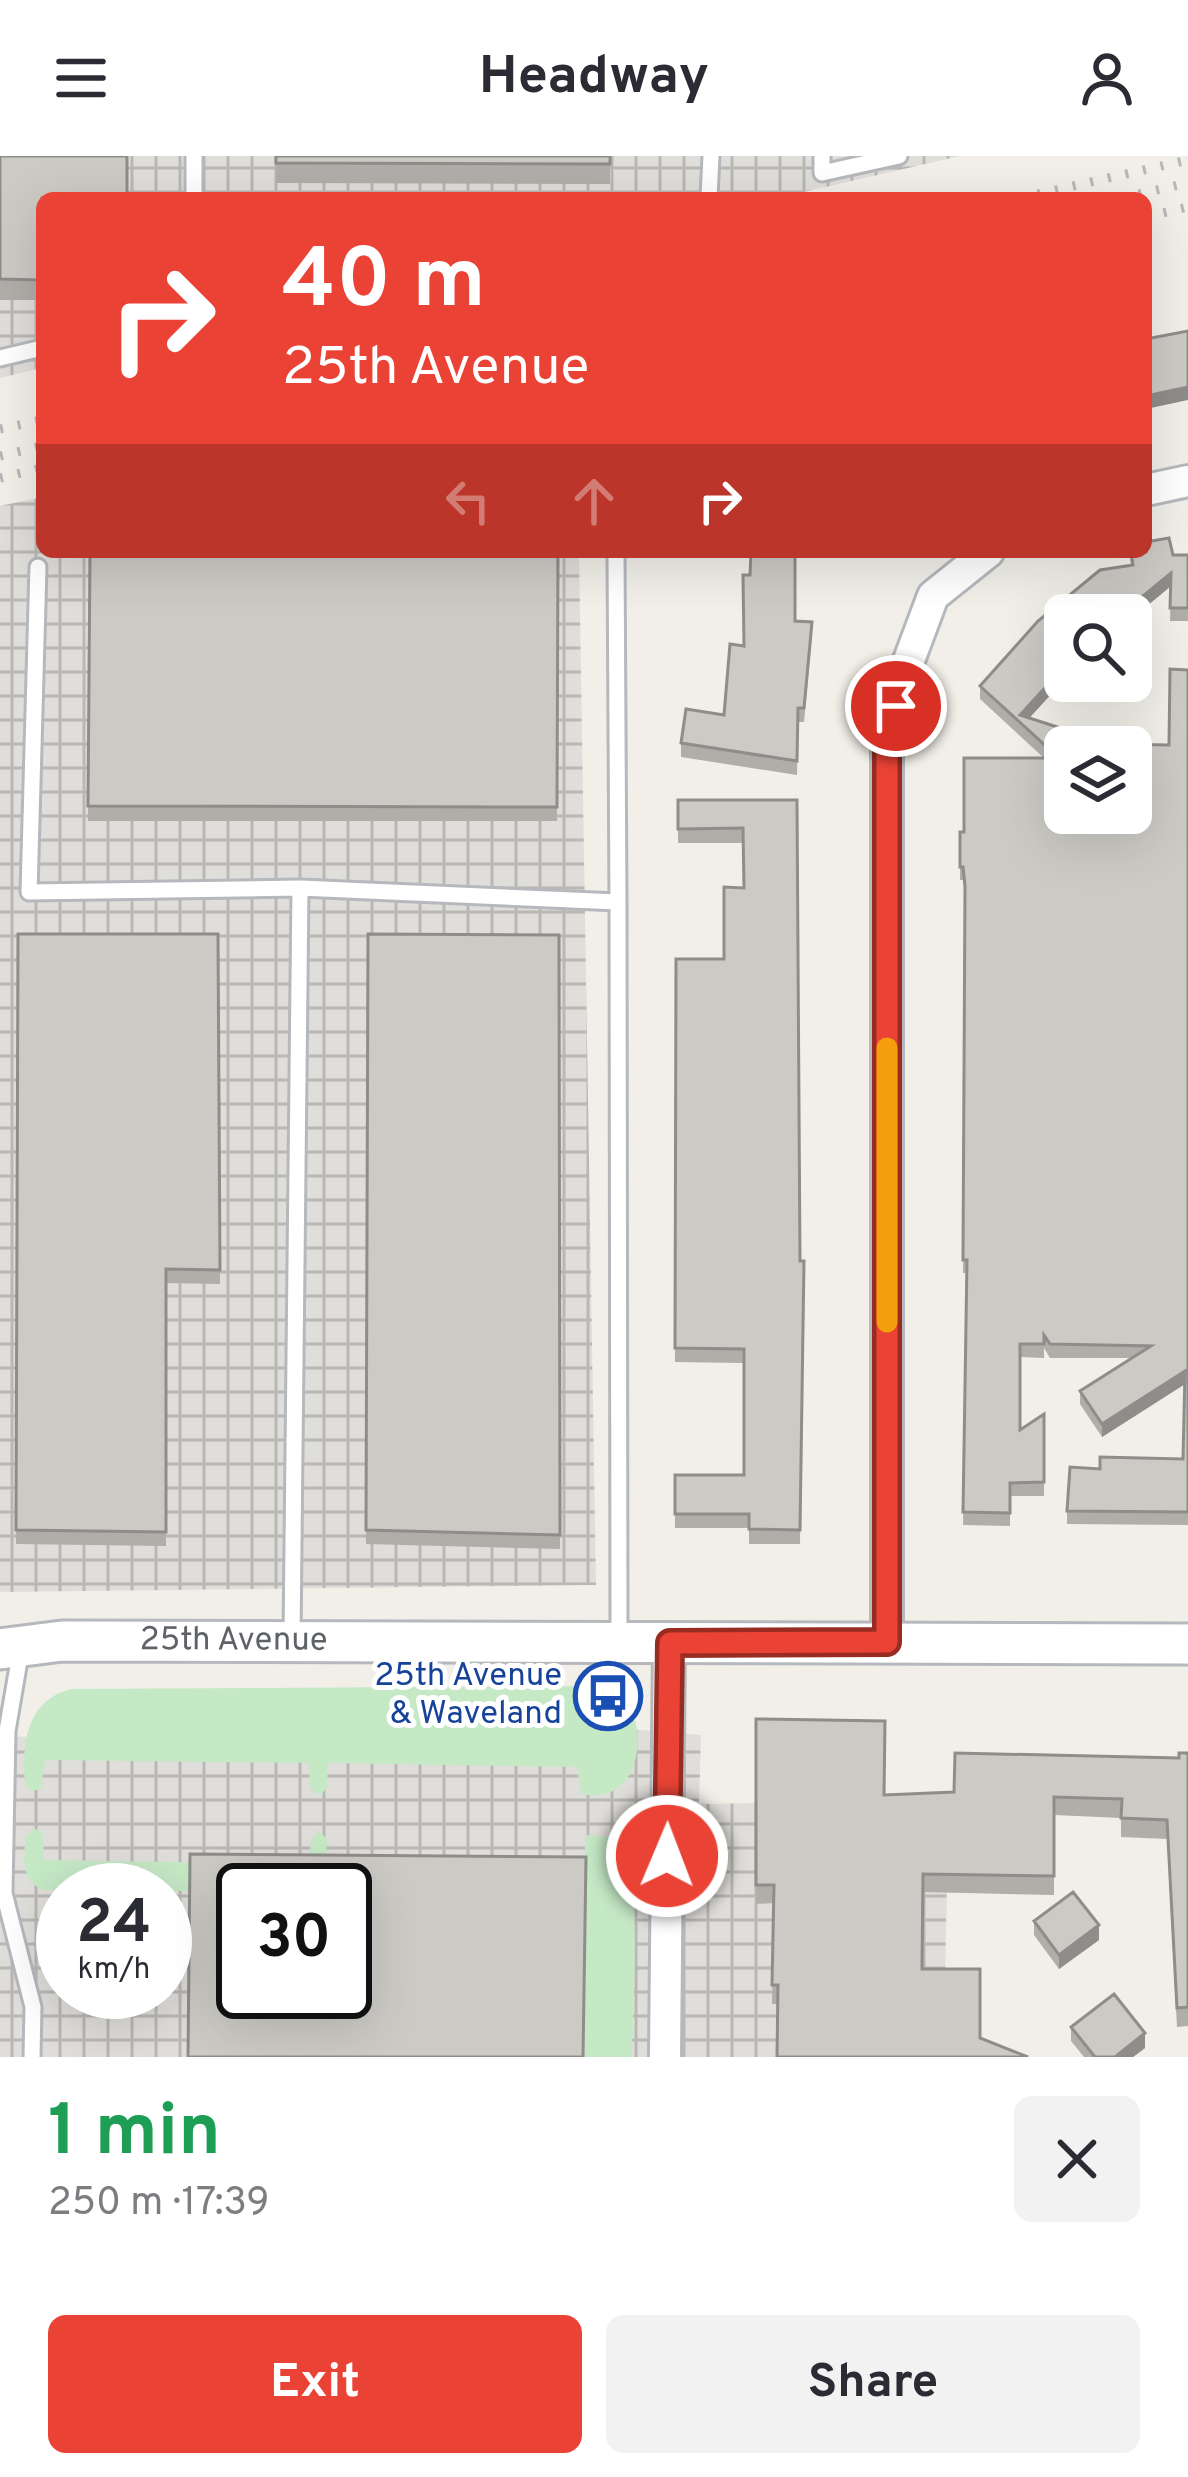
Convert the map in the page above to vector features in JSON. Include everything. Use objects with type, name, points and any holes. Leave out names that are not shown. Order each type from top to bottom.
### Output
[{"type":"street","points":[[1152,489],[1188,481]]},
{"type":"street","points":[[887,1642],[887,741],[905,671],[933,596],[980,558]]},
{"type":"street","name":"25th Avenue","points":[[11,1647],[62,1641],[1188,1643]]},
{"type":"street","points":[[665,2057],[670,1643]]},
{"type":"lane","points":[[194,156],[194,192]]},
{"type":"lane","points":[[709,192],[710,156]]},
{"type":"lane","points":[[822,156],[822,173],[899,156]]},
{"type":"lane","points":[[0,358],[36,349]]},
{"type":"lane","points":[[616,558],[619,1643]]},
{"type":"lane","points":[[38,567],[29,892],[301,888],[618,902]]},
{"type":"lane","points":[[292,1642],[301,888]]},
{"type":"lane","points":[[11,1647],[4,1893],[33,2007],[32,2057]]},
{"type":"shaded area","points":[[0,156],[960,156],[804,192],[36,192],[36,369],[0,378]]},
{"type":"shaded area","points":[[36,498],[36,558],[579,558],[596,1585],[0,1592],[0,506]]},
{"type":"shaded area","points":[[628,1729],[701,1735],[699,1804],[948,1800],[944,2057],[0,2057],[0,1737]]},
{"type":"green space","points":[[580,1686],[618,1694],[635,1721],[638,1739],[630,1774],[602,1795],[581,1794],[577,1767],[328,1763],[327,1788],[320,1795],[310,1789],[309,1763],[45,1760],[41,1789],[32,1791],[25,1786],[26,1740],[35,1714],[44,1703],[71,1689]]},
{"type":"green space","points":[[34,1828],[43,1834],[44,1860],[243,1863],[216,1863],[216,1877],[192,1880],[192,1863],[36,1863],[36,1886],[25,1868],[25,1837]]},
{"type":"green space","points":[[319,1831],[327,1839],[326,1863],[309,1863],[311,1839]]},
{"type":"green space","points":[[585,1835],[617,1841],[628,1858],[634,1911],[632,2057],[584,2057]]},
{"type":"building","points":[[0,156],[127,156],[127,192],[36,192],[36,280],[0,279]]},
{"type":"building","points":[[276,156],[610,156],[610,164],[276,163]]},
{"type":"building","points":[[1188,331],[1188,387],[1152,395],[1152,338]]},
{"type":"building","points":[[1169,538],[1173,555],[1188,555],[1188,608],[1170,608],[1171,573],[1146,594],[1071,594],[1100,570],[1133,565],[1132,558],[1152,558],[1152,541]]},
{"type":"building","points":[[90,558],[558,558],[557,807],[88,806]]},
{"type":"building","points":[[751,558],[795,558],[795,621],[812,622],[804,708],[798,708],[797,761],[681,743],[686,709],[724,715],[730,644],[744,646],[743,575],[750,575]]},
{"type":"building","points":[[1044,616],[1044,689],[1020,715],[1054,726],[1044,726],[1044,744],[980,686]]},
{"type":"building","points":[[1170,669],[1188,670],[1188,1512],[1067,1511],[1070,1467],[1100,1469],[1100,1457],[1183,1459],[1185,1371],[1102,1424],[1080,1391],[1151,1346],[1050,1344],[1044,1335],[1044,1344],[1020,1344],[1020,1430],[1044,1414],[1044,1482],[1010,1483],[1010,1513],[963,1512],[967,1260],[963,1260],[965,886],[960,832],[964,832],[964,758],[1044,758],[1044,834],[1152,834],[1152,745],[1169,745]]},
{"type":"building","points":[[678,800],[797,800],[800,1261],[804,1261],[800,1530],[749,1529],[749,1514],[675,1514],[675,1475],[744,1475],[744,1349],[675,1348],[676,959],[724,959],[724,887],[744,888],[743,828],[678,829]]},
{"type":"building","points":[[18,934],[218,934],[220,1270],[166,1269],[166,1532],[16,1530]]},
{"type":"building","points":[[368,934],[559,935],[560,1535],[366,1530]]},
{"type":"building","points":[[756,1719],[885,1721],[884,1795],[954,1792],[955,1753],[1179,1758],[1179,1753],[1188,1753],[1188,2007],[1177,2008],[1167,1820],[1121,1818],[1122,1799],[1054,1797],[1054,1876],[923,1874],[922,1969],[980,1969],[980,2038],[1028,2057],[777,2057],[778,1985],[772,1985],[774,1885],[756,1885]]},
{"type":"building","points":[[190,1854],[586,1857],[583,2057],[188,2057],[188,2019],[192,2019]]},
{"type":"building","points":[[1073,1892],[1099,1925],[1059,1955],[1034,1921]]},
{"type":"building","points":[[1114,1994],[1145,2033],[1115,2057],[1095,2057],[1071,2027]]},
{"type":"railway","points":[[1047,192],[1188,160]]},
{"type":"railway","points":[[1148,192],[1188,183]]},
{"type":"railway","points":[[1152,216],[1188,207]]},
{"type":"railway","points":[[0,429],[36,421]]},
{"type":"railway","points":[[0,456],[36,447]]},
{"type":"railway","points":[[0,478],[36,469]]},
{"type":"slow traffic","points":[[887,1048],[887,1322]]},
{"type":"place","name":"25th Avenue & Waveland","points":[[608,1696]]},
{"type":"route","points":[[667,1856],[670,1643],[887,1642],[887,741],[896,706]]}]
